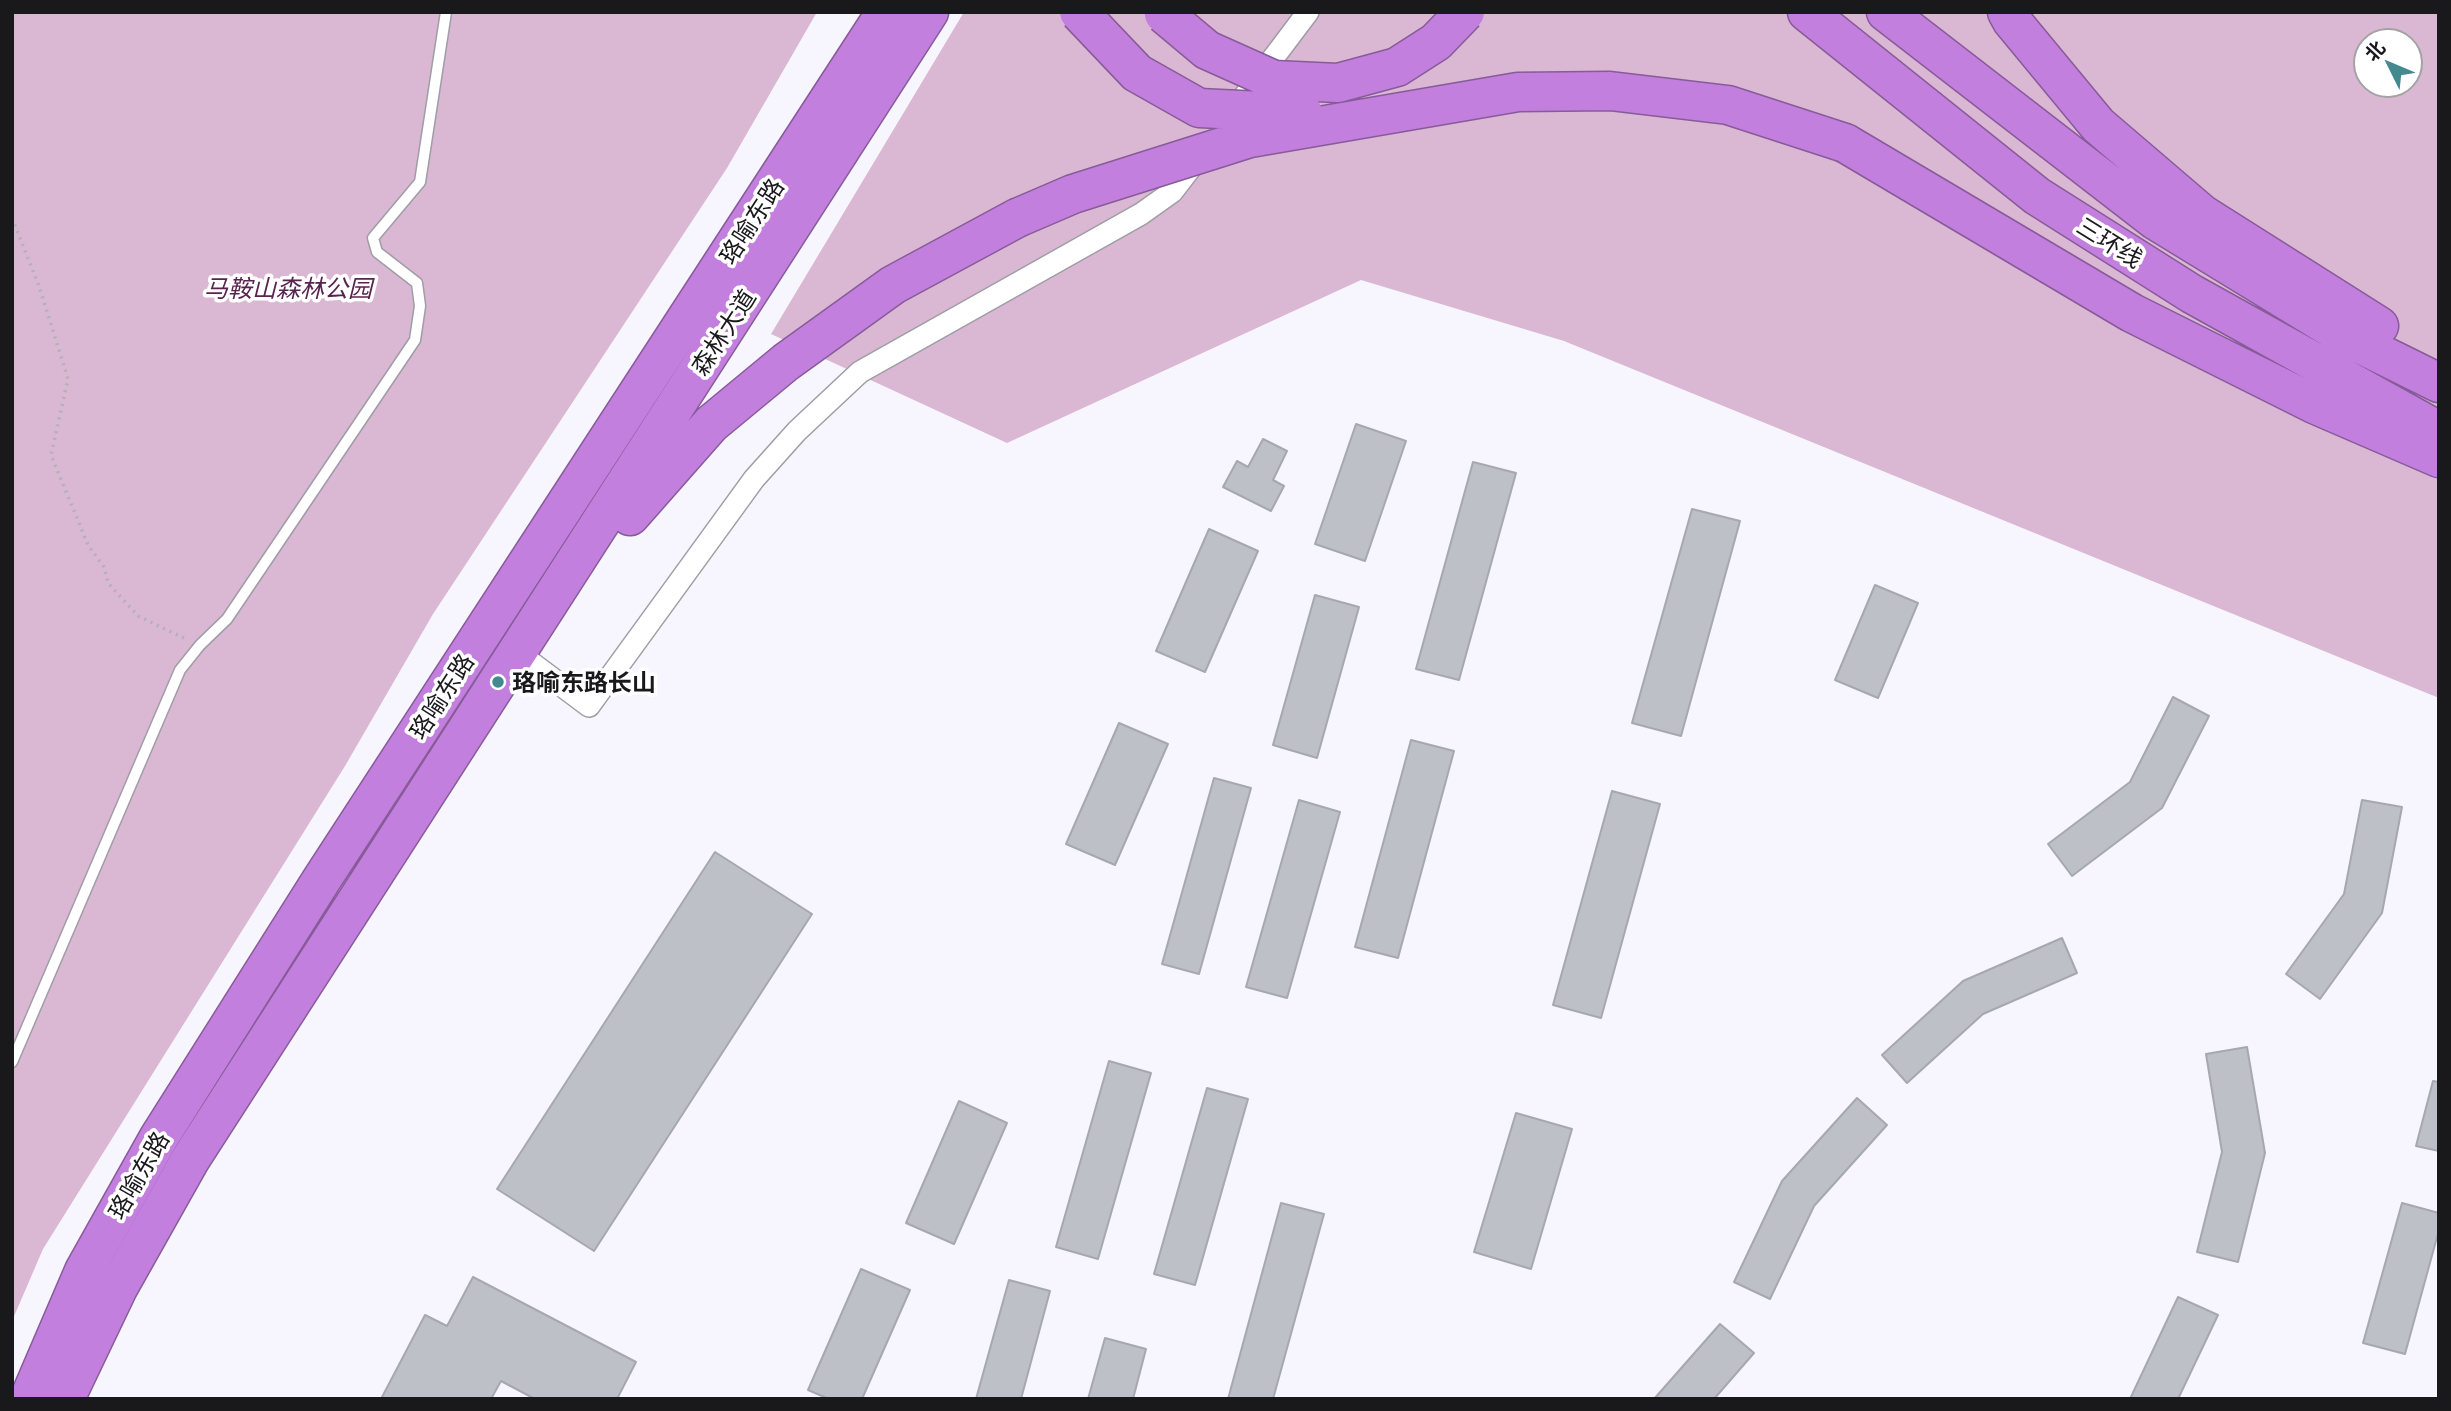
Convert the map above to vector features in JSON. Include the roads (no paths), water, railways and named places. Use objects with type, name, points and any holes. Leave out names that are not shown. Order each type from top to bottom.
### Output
[{"type":"highway","name":"森林大道","points":[[517,652],[929,12]]},
{"type":"highway","points":[[1079,12],[1137,73],[1199,108],[1306,113],[1518,92],[1610,91],[1728,105],[1845,143],[2132,313],[2314,404],[2439,458]]},
{"type":"highway","points":[[1163,13],[1207,50],[1274,80],[1338,83],[1398,67],[1436,42],[1465,12]]},
{"type":"highway","name":"三环线","points":[[1807,12],[2038,196],[2192,294],[2439,431]]},
{"type":"highway","name":"三环线","points":[[1886,12],[2155,220],[2348,338],[2439,383]]},
{"type":"highway","points":[[2007,12],[2098,125],[2202,214],[2439,364]]},
{"type":"highway","points":[[464,661],[513,548],[718,225],[874,19]]},
{"type":"highway","name":"珞喻东路","points":[[29,1399],[84,1271],[158,1139],[322,879],[612,437],[874,19]]},
{"type":"highway","points":[[517,652],[663,476],[711,424],[786,362],[893,285],[1017,218],[1073,194],[1250,138],[1518,92]]},
{"type":"highway","name":"珞喻东路","points":[[65,1399],[117,1288],[190,1160],[517,652]]},
{"type":"street","points":[[517,652],[589,706],[754,479],[797,431],[860,372],[1142,214],[1172,192],[1308,12]]},
{"type":"lane","points":[[12,1062],[180,670],[200,645],[227,619],[415,340],[420,306],[417,283],[377,252],[373,238],[420,182],[446,12]]},
{"type":"place","name":"珞喻东路长山","points":[[498,682]]},
{"type":"park label","name":"马鞍山森林公园","points":[[288,288]]}]
